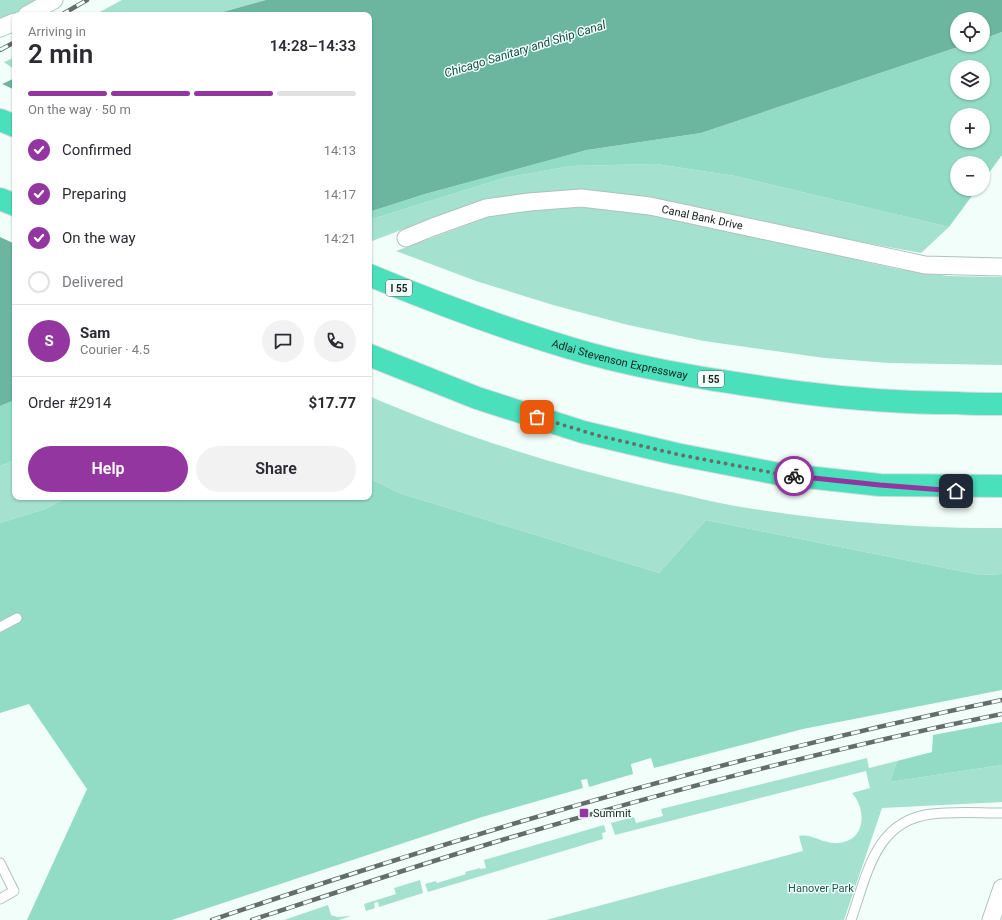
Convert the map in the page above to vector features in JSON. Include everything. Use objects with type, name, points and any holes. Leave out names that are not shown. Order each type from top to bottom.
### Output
[{"type":"highway","points":[[0,120],[12,125]]},
{"type":"highway","points":[[0,199],[12,205]]},
{"type":"highway","name":"Adlai Stevenson Expressway","points":[[372,276],[500,327],[581,351],[660,370],[732,383],[834,397],[914,403],[1002,404]]},
{"type":"highway","points":[[372,356],[477,398],[583,432],[676,454],[779,474],[880,485],[1002,494]]},
{"type":"highway","points":[[880,485],[1002,486]]},
{"type":"street","points":[[32,12],[54,0]]},
{"type":"street","points":[[0,28],[12,23]]},
{"type":"street","name":"Canal Bank Drive","points":[[406,238],[486,208],[529,202],[581,198],[650,206],[925,265],[1002,267]]},
{"type":"street","points":[[991,920],[1002,888]]},
{"type":"lane","points":[[0,627],[17,618]]},
{"type":"lane","points":[[851,920],[876,851],[884,838],[895,827],[911,819],[931,814],[1002,813]]},
{"type":"lane","points":[[0,863],[14,891],[0,899]]},
{"type":"green space","points":[[0,0],[41,0],[21,12],[12,12],[12,18],[0,25]]},
{"type":"green space","points":[[122,0],[266,0],[223,12],[100,12]]},
{"type":"green space","points":[[12,58],[12,68],[4,62]]},
{"type":"green space","points":[[656,164],[735,176],[949,227],[921,253],[768,225],[676,204],[473,205],[372,241],[372,219],[504,178],[571,166]]},
{"type":"green space","points":[[596,207],[650,212],[897,269],[948,276],[1002,277],[1002,365],[889,363],[825,358],[704,341],[628,325],[553,305],[476,281],[396,251],[491,216],[539,209]]},
{"type":"green space","points":[[372,397],[476,438],[549,461],[624,481],[721,503],[773,512],[871,523],[937,527],[1002,528],[1002,574],[980,575],[706,520],[659,573],[399,493],[372,480]]},
{"type":"green space","points":[[12,461],[12,500],[62,500],[45,509],[0,523],[0,466]]},
{"type":"green space","name":"Hanover Park","points":[[867,758],[869,768],[897,761],[890,782],[1002,765],[1002,802],[882,808],[844,920],[546,920],[803,851],[799,836],[810,836],[831,843],[844,842],[851,839],[857,834],[862,820],[859,806],[852,793],[870,788],[866,771],[615,835],[611,823],[634,817],[636,823],[663,816],[661,809]]},
{"type":"green space","points":[[604,825],[606,832],[602,833],[603,839],[428,892],[425,884],[436,881],[437,883],[466,874],[465,872],[486,868],[484,860]]},
{"type":"green space","points":[[420,880],[423,893],[379,907],[378,902],[374,903],[375,908],[366,911],[364,904],[396,894],[394,888]]},
{"type":"green space","points":[[328,905],[331,915],[337,917],[351,916],[339,920],[284,920]]},
{"type":"shaded area","points":[[1002,32],[1002,155],[990,171],[990,156],[950,156],[950,196],[972,196],[949,227],[735,176],[656,164],[571,166],[504,178],[372,219],[372,211],[425,194],[587,150],[701,133],[950,50],[950,52],[990,52],[990,36]]},
{"type":"shaded area","points":[[12,401],[12,461],[0,466],[0,406]]},
{"type":"shaded area","points":[[372,480],[399,493],[659,573],[706,520],[980,575],[1002,574],[1002,690],[803,729],[654,768],[651,758],[631,764],[633,774],[589,787],[587,779],[581,780],[583,788],[482,817],[172,920],[27,920],[87,789],[29,704],[0,713],[0,523],[45,509],[62,500],[372,500]]},
{"type":"shaded area","points":[[1002,722],[1002,765],[890,782],[897,761],[932,752],[933,735]]},
{"type":"water","name":"Chicago Sanitary and Ship Canal","points":[[266,0],[1002,0],[1002,32],[990,36],[990,12],[950,12],[950,50],[701,133],[587,150],[425,194],[372,211],[372,12],[223,12]]},
{"type":"water","points":[[12,79],[12,401],[0,406],[0,85]]},
{"type":"pier","points":[[0,83],[12,89],[12,243],[0,237]]},
{"type":"railway","points":[[66,12],[87,0]]},
{"type":"railway","points":[[0,50],[12,44]]},
{"type":"railway","points":[[212,920],[440,846],[599,799],[840,736],[1002,700]]},
{"type":"railway","points":[[252,920],[377,879],[626,804],[750,771],[876,741],[1002,714]]},
{"type":"way so far","points":[[537,417],[583,432],[676,454],[794,476]]},
{"type":"place","name":"Summit","points":[[584,813]]},
{"type":"route","points":[[794,476],[956,491]]}]
